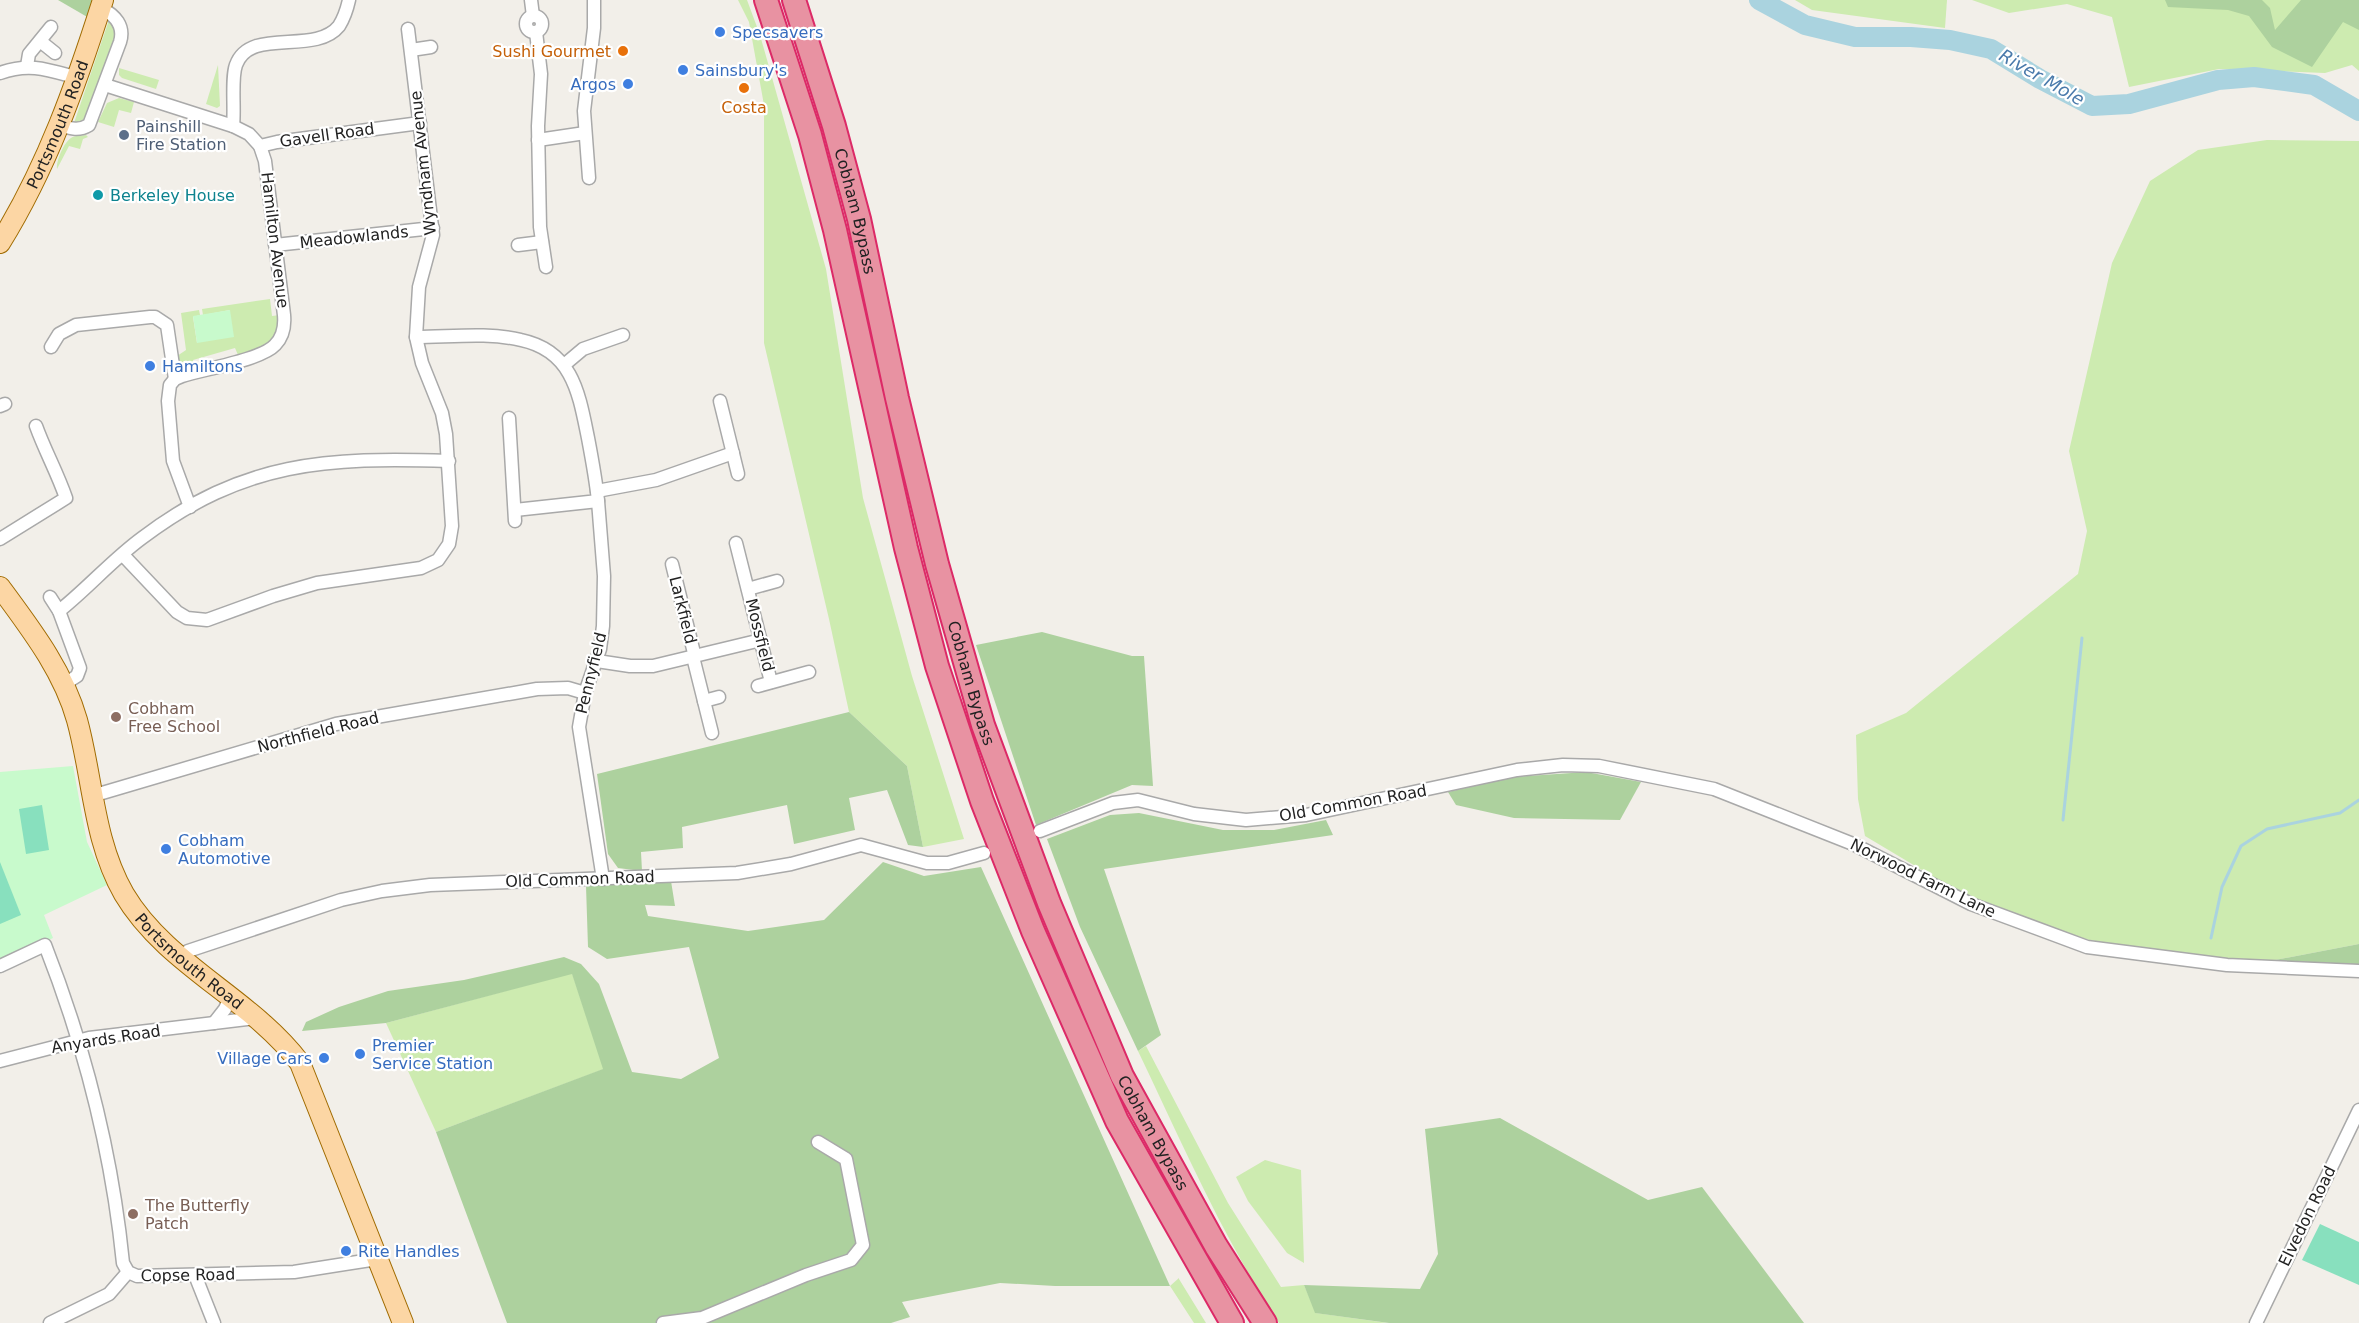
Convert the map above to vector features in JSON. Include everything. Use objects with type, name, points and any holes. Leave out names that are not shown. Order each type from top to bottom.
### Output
[{"type":"highway","name":"Cobham Bypass","points":[[766,0],[810,135],[832,219],[906,548],[937,666],[982,801],[1033,931],[1117,1121],[1232,1323]]},
{"type":"highway","name":"Cobham Bypass","points":[[796,0],[859,219],[897,398],[934,553],[983,725],[1049,903],[1122,1076],[1216,1246],[1265,1323]]},
{"type":"main road","name":"Portsmouth Road","points":[[0,243],[30,191],[61,125],[102,4]]},
{"type":"main road","name":"Portsmouth Road","points":[[0,587],[43,648],[63,685],[76,718],[105,851],[118,883],[149,927],[180,956],[256,1018],[286,1047],[305,1073],[403,1323]]},
{"type":"street","points":[[233,126],[234,72],[242,54],[258,45],[314,39],[327,35],[338,27],[350,0]]},
{"type":"street","points":[[531,0],[533,16],[538,17],[542,24],[536,32],[541,74],[538,140],[542,242],[546,267]]},
{"type":"street","points":[[590,178],[584,99],[594,28],[594,0]]},
{"type":"street","points":[[61,125],[83,129],[89,125],[105,85],[122,32],[113,15],[102,4]]},
{"type":"street","points":[[27,66],[29,54],[51,27]]},
{"type":"street","name":"Wyndham Avenue","points":[[123,555],[177,612],[187,618],[201,621],[317,583],[421,568],[438,560],[445,552],[451,539],[449,461],[442,413],[424,371],[416,337],[417,300],[421,277],[431,248],[433,228],[408,29]]},
{"type":"street","points":[[40,41],[55,53]]},
{"type":"street","points":[[411,50],[431,47]]},
{"type":"street","points":[[0,73],[27,66],[78,78]]},
{"type":"street","name":"Gavell Road","points":[[105,85],[233,126],[249,134],[260,146],[420,123]]},
{"type":"street","points":[[538,140],[585,133]]},
{"type":"street","name":"Hamilton Avenue","points":[[175,379],[261,354],[278,342],[285,323],[265,161],[260,146]]},
{"type":"street","name":"Meadowlands","points":[[275,245],[433,228]]},
{"type":"street","points":[[518,245],[542,242]]},
{"type":"street","points":[[51,347],[59,334],[76,325],[155,317],[167,326],[175,379],[170,385],[168,394],[172,453],[178,480],[190,507]]},
{"type":"street","points":[[416,337],[519,339],[547,351],[564,365],[583,349],[623,335]]},
{"type":"street","name":"Pennyfield","points":[[564,365],[578,390],[598,496],[604,608],[597,661],[580,714],[580,739],[603,879]]},
{"type":"street","points":[[720,400],[738,474]]},
{"type":"street","points":[[509,418],[515,515],[656,480],[733,453]]},
{"type":"street","points":[[0,539],[66,498],[36,426]]},
{"type":"street","points":[[59,611],[156,528],[234,484],[286,469],[357,459],[449,461]]},
{"type":"street","name":"Mossfield","points":[[736,543],[771,682]]},
{"type":"street","name":"Larkfield","points":[[672,564],[712,733]]},
{"type":"street","name":"Mossfield","points":[[748,589],[777,581]]},
{"type":"street","points":[[50,597],[59,611],[80,670],[77,676],[63,685]]},
{"type":"street","name":"Larkfield","points":[[597,661],[641,667],[663,664],[761,640]]},
{"type":"street","name":"Mossfield","points":[[758,686],[809,672]]},
{"type":"street","name":"Northfield Road","points":[[92,796],[336,724],[537,689],[568,688],[585,693]]},
{"type":"street","points":[[704,701],[719,698]]},
{"type":"street","name":"Old Common Road","points":[[1040,831],[1113,803],[1138,800],[1194,814],[1246,820],[1306,815],[1517,770],[1563,765]]},
{"type":"street","name":"Norwood Farm Lane","points":[[1563,765],[1599,766],[1714,789],[1853,844],[1971,904],[2087,946],[2227,965],[2359,971]]},
{"type":"street","name":"Old Common Road","points":[[180,956],[188,951],[300,912],[382,891],[455,883],[737,873],[791,864],[861,845],[927,863],[948,863],[984,853]]},
{"type":"street","name":"Copse Road","points":[[0,966],[45,945],[79,1041],[99,1115],[107,1153],[123,1263],[128,1272],[136,1276],[294,1272],[377,1259]]},
{"type":"street","points":[[214,1023],[225,1009],[230,997]]},
{"type":"street","name":"Anyards Road","points":[[0,1061],[79,1041],[256,1018]]},
{"type":"street","name":"Elvedon Road","points":[[2256,1323],[2359,1110]]},
{"type":"street","points":[[663,1323],[702,1318],[806,1275],[851,1260],[863,1245],[846,1159],[818,1142]]},
{"type":"street","points":[[50,1323],[110,1294],[128,1272]]},
{"type":"street","points":[[195,1275],[214,1323]]},
{"type":"green space","points":[[58,0],[95,0],[89,18]]},
{"type":"green space","points":[[738,0],[747,0],[760,35],[826,269],[863,498],[912,676],[964,839],[923,847],[907,766],[849,712],[764,343],[764,105],[749,22]]},
{"type":"green space","points":[[1795,0],[1947,0],[1945,28],[1812,10]]},
{"type":"green space","points":[[1972,0],[2359,0],[2359,71],[2352,65],[2325,73],[2219,69],[2129,87],[2112,17],[2067,4],[2009,13]]},
{"type":"green space","points":[[2165,0],[2262,0],[2270,8],[2275,30],[2301,0],[2359,0],[2359,30],[2343,22],[2312,67],[2272,47],[2249,16],[2228,10],[2168,7]]},
{"type":"green space","points":[[109,20],[118,31],[86,121],[76,124],[74,123]]},
{"type":"green space","points":[[218,65],[220,106],[217,108],[206,104]]},
{"type":"green space","points":[[119,68],[159,80],[156,89],[122,78],[119,75]]},
{"type":"green space","points":[[119,98],[134,102],[131,113],[119,110],[114,127],[98,122],[107,103]]},
{"type":"green space","points":[[86,135],[88,137],[83,139],[80,149],[69,146],[57,169],[61,152],[68,140],[74,136]]},
{"type":"green space","points":[[2267,140],[2359,141],[2359,944],[2270,961],[2222,960],[2089,940],[1974,901],[1865,836],[1858,799],[1856,735],[1906,713],[2078,574],[2087,531],[2069,451],[2112,263],[2150,181],[2198,150]]},
{"type":"green space","points":[[270,299],[272,316],[280,315],[277,333],[268,344],[238,355],[235,348],[193,360],[194,367],[181,368],[177,363],[177,356],[186,350],[181,313],[199,310],[200,315],[193,317],[197,343],[230,310],[203,315],[202,309]]},
{"type":"green space","points":[[230,310],[234,337],[197,343],[193,316]]},
{"type":"green space","points":[[1042,632],[1132,656],[1144,656],[1153,786],[1132,785],[1036,825],[976,645]]},
{"type":"green space","points":[[849,712],[907,766],[923,847],[908,845],[887,790],[849,798],[855,830],[794,844],[787,805],[682,827],[683,848],[641,852],[642,871],[618,868],[608,854],[597,774]]},
{"type":"green space","points":[[73,766],[87,842],[107,885],[44,915],[53,938],[0,962],[0,772]]},
{"type":"green space","points":[[1586,772],[1641,782],[1620,820],[1514,818],[1456,805],[1448,792],[1512,777]]},
{"type":"green space","points":[[42,805],[49,850],[26,854],[19,809]]},
{"type":"green space","points":[[1139,813],[1223,830],[1274,830],[1326,820],[1333,835],[1104,869],[1161,1035],[1138,1051],[1080,927],[1047,839],[1110,815]]},
{"type":"green space","points":[[0,862],[21,915],[0,924]]},
{"type":"green space","points":[[883,862],[924,876],[981,867],[1170,1286],[1055,1286],[1000,1283],[902,1302],[910,1317],[891,1323],[507,1323],[436,1132],[603,1069],[572,974],[386,1023],[302,1031],[306,1022],[339,1007],[388,991],[464,980],[564,957],[581,964],[599,984],[632,1072],[681,1079],[719,1058],[689,947],[607,959],[588,947],[586,886],[671,881],[675,906],[645,905],[648,916],[748,931],[824,920]]},
{"type":"green space","points":[[2359,944],[2359,965],[2270,961]]},
{"type":"green space","points":[[572,973],[604,1069],[436,1132],[386,1023]]},
{"type":"green space","points":[[1146,1046],[1228,1203],[1281,1287],[1304,1285],[1316,1313],[1388,1323],[1279,1323],[1221,1224],[1187,1155],[1138,1051]]},
{"type":"green space","points":[[1500,1118],[1648,1200],[1702,1187],[1804,1323],[1389,1323],[1315,1313],[1304,1285],[1420,1289],[1438,1254],[1425,1129]]},
{"type":"green space","points":[[1265,1160],[1301,1170],[1304,1263],[1287,1253],[1248,1201],[1236,1177]]},
{"type":"green space","points":[[2320,1224],[2359,1242],[2359,1285],[2302,1260]]},
{"type":"green space","points":[[1179,1278],[1206,1323],[1194,1323],[1170,1286]]},
{"type":"waterway","name":"River Mole","points":[[1759,0],[1805,25],[1855,37],[1950,40],[1991,49],[2040,79],[2092,106],[2129,104],[2218,80],[2254,77],[2314,85],[2359,111]]},
{"type":"waterway","points":[[2063,820],[2082,638]]},
{"type":"waterway","points":[[2211,938],[2222,887],[2241,846],[2267,829],[2340,813],[2359,800]]},
{"type":"place","name":"Specsavers","points":[[720,32]]},
{"type":"place","name":"Sushi Gourmet","points":[[623,51]]},
{"type":"place","name":"Sainsbury's","points":[[683,70]]},
{"type":"place","name":"Argos","points":[[628,84]]},
{"type":"place","name":"Costa","points":[[744,88]]},
{"type":"place","name":"Painshill Fire Station","points":[[124,135]]},
{"type":"place","name":"Berkeley House","points":[[98,195]]},
{"type":"place","name":"Hamiltons","points":[[150,366]]},
{"type":"place","name":"Cobham Free School","points":[[116,717]]},
{"type":"place","name":"Cobham Automotive","points":[[166,849]]},
{"type":"place","name":"Premier Service Station","points":[[360,1054]]},
{"type":"place","name":"Village Cars","points":[[324,1058]]},
{"type":"place","name":"The Butterfly Patch","points":[[133,1214]]},
{"type":"place","name":"Rite Handles","points":[[346,1251]]}]
